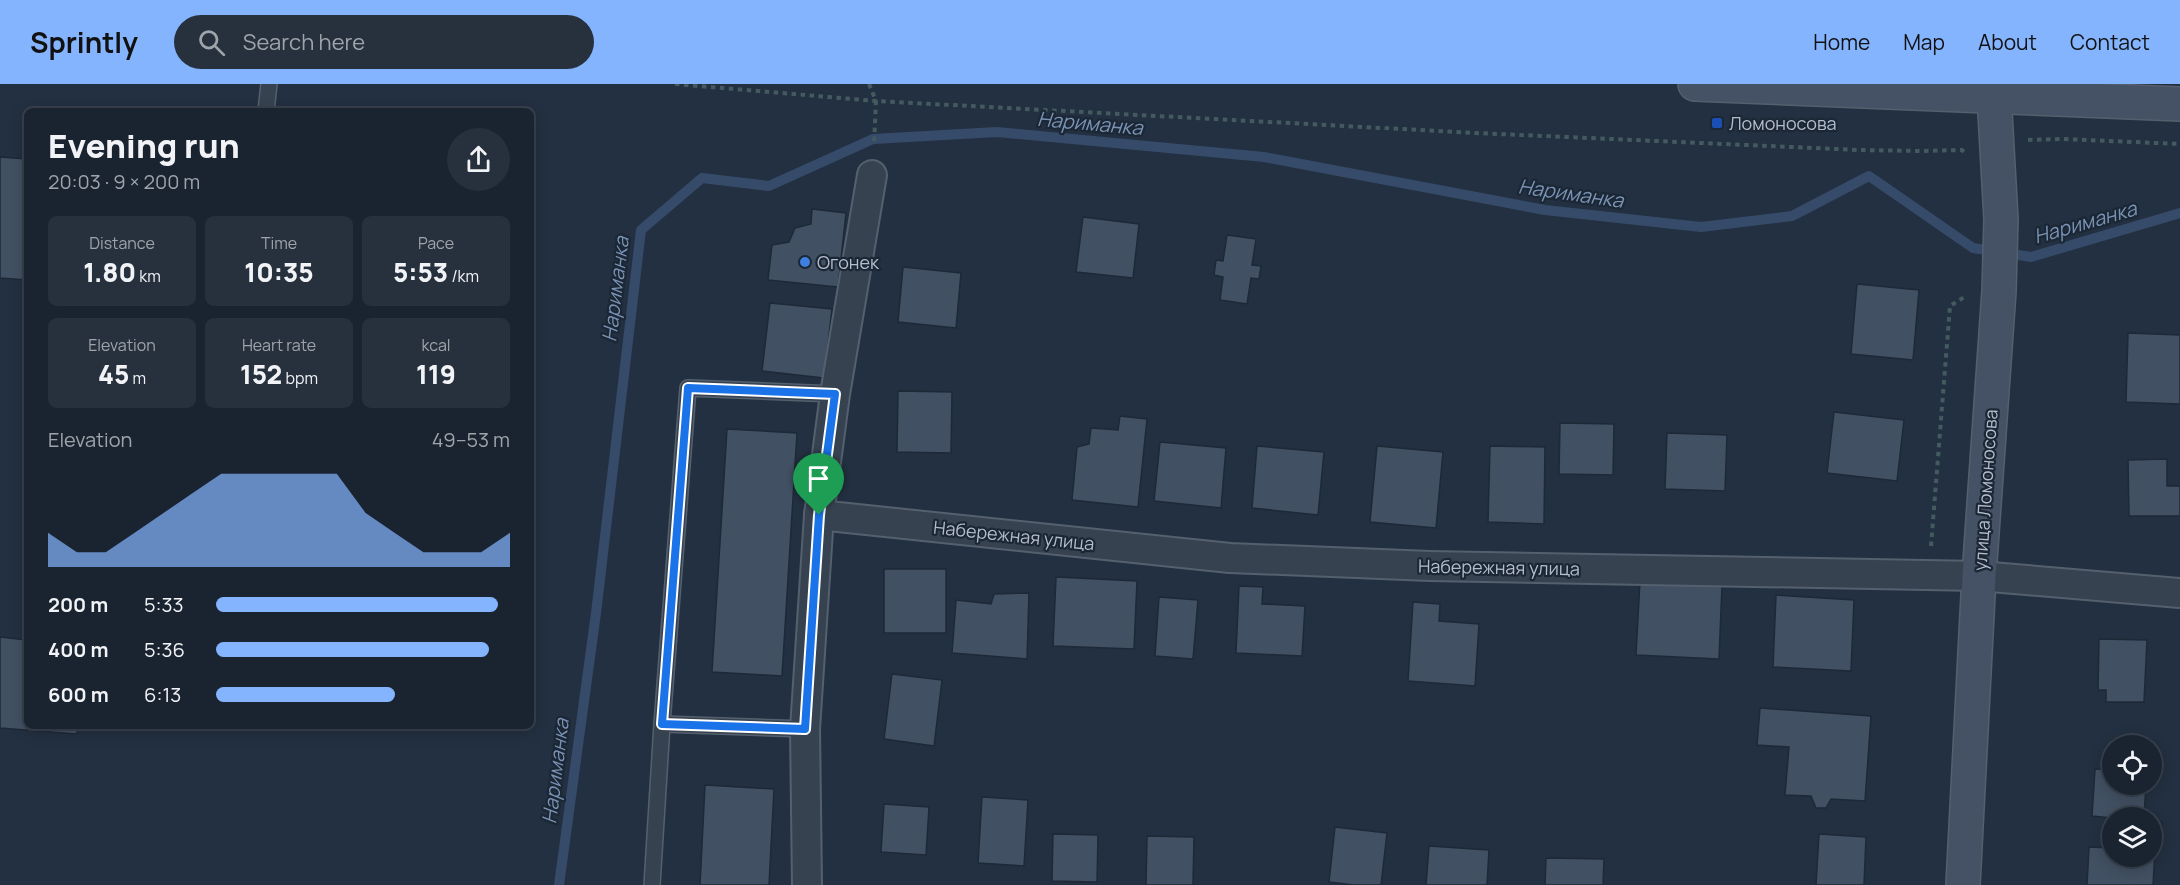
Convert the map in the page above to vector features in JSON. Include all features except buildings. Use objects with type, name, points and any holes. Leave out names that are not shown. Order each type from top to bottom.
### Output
[{"type":"street","points":[[1695,84],[1996,90],[2180,104]]},
{"type":"street","name":"улица Ломоносова","points":[[1963,885],[1979,576],[1987,290],[2001,219],[1996,90]]},
{"type":"street","points":[[807,885],[805,729],[819,515],[835,394],[872,175]]},
{"type":"street","name":"Набережная улица","points":[[819,515],[1230,558],[1430,566],[1979,576],[2180,594]]},
{"type":"lane","points":[[266,108],[269,84]]},
{"type":"lane","points":[[652,885],[688,388],[835,394]]},
{"type":"lane","points":[[662,724],[805,729]]},
{"type":"path","points":[[675,84],[876,101],[1476,133],[1859,150],[1962,150],[1997,141],[2063,139],[2180,144]]},
{"type":"path","points":[[869,84],[876,101],[872,175]]},
{"type":"path","points":[[1962,150],[1969,158]]},
{"type":"path","points":[[1929,575],[1950,306],[1987,290]]},
{"type":"waterway","name":"Нариманка","points":[[559,885],[596,613],[641,230],[702,178],[769,186],[873,139],[997,132],[1264,157],[1545,210],[1701,227],[1792,216],[1869,176],[1973,248],[2031,257],[2180,213]]},
{"type":"place","name":"Ломоносова","points":[[1717,123]]},
{"type":"place","name":"Огонек","points":[[805,262]]},
{"type":"route","points":[[688,388],[835,394],[819,515],[805,729],[662,724],[688,388]]}]
